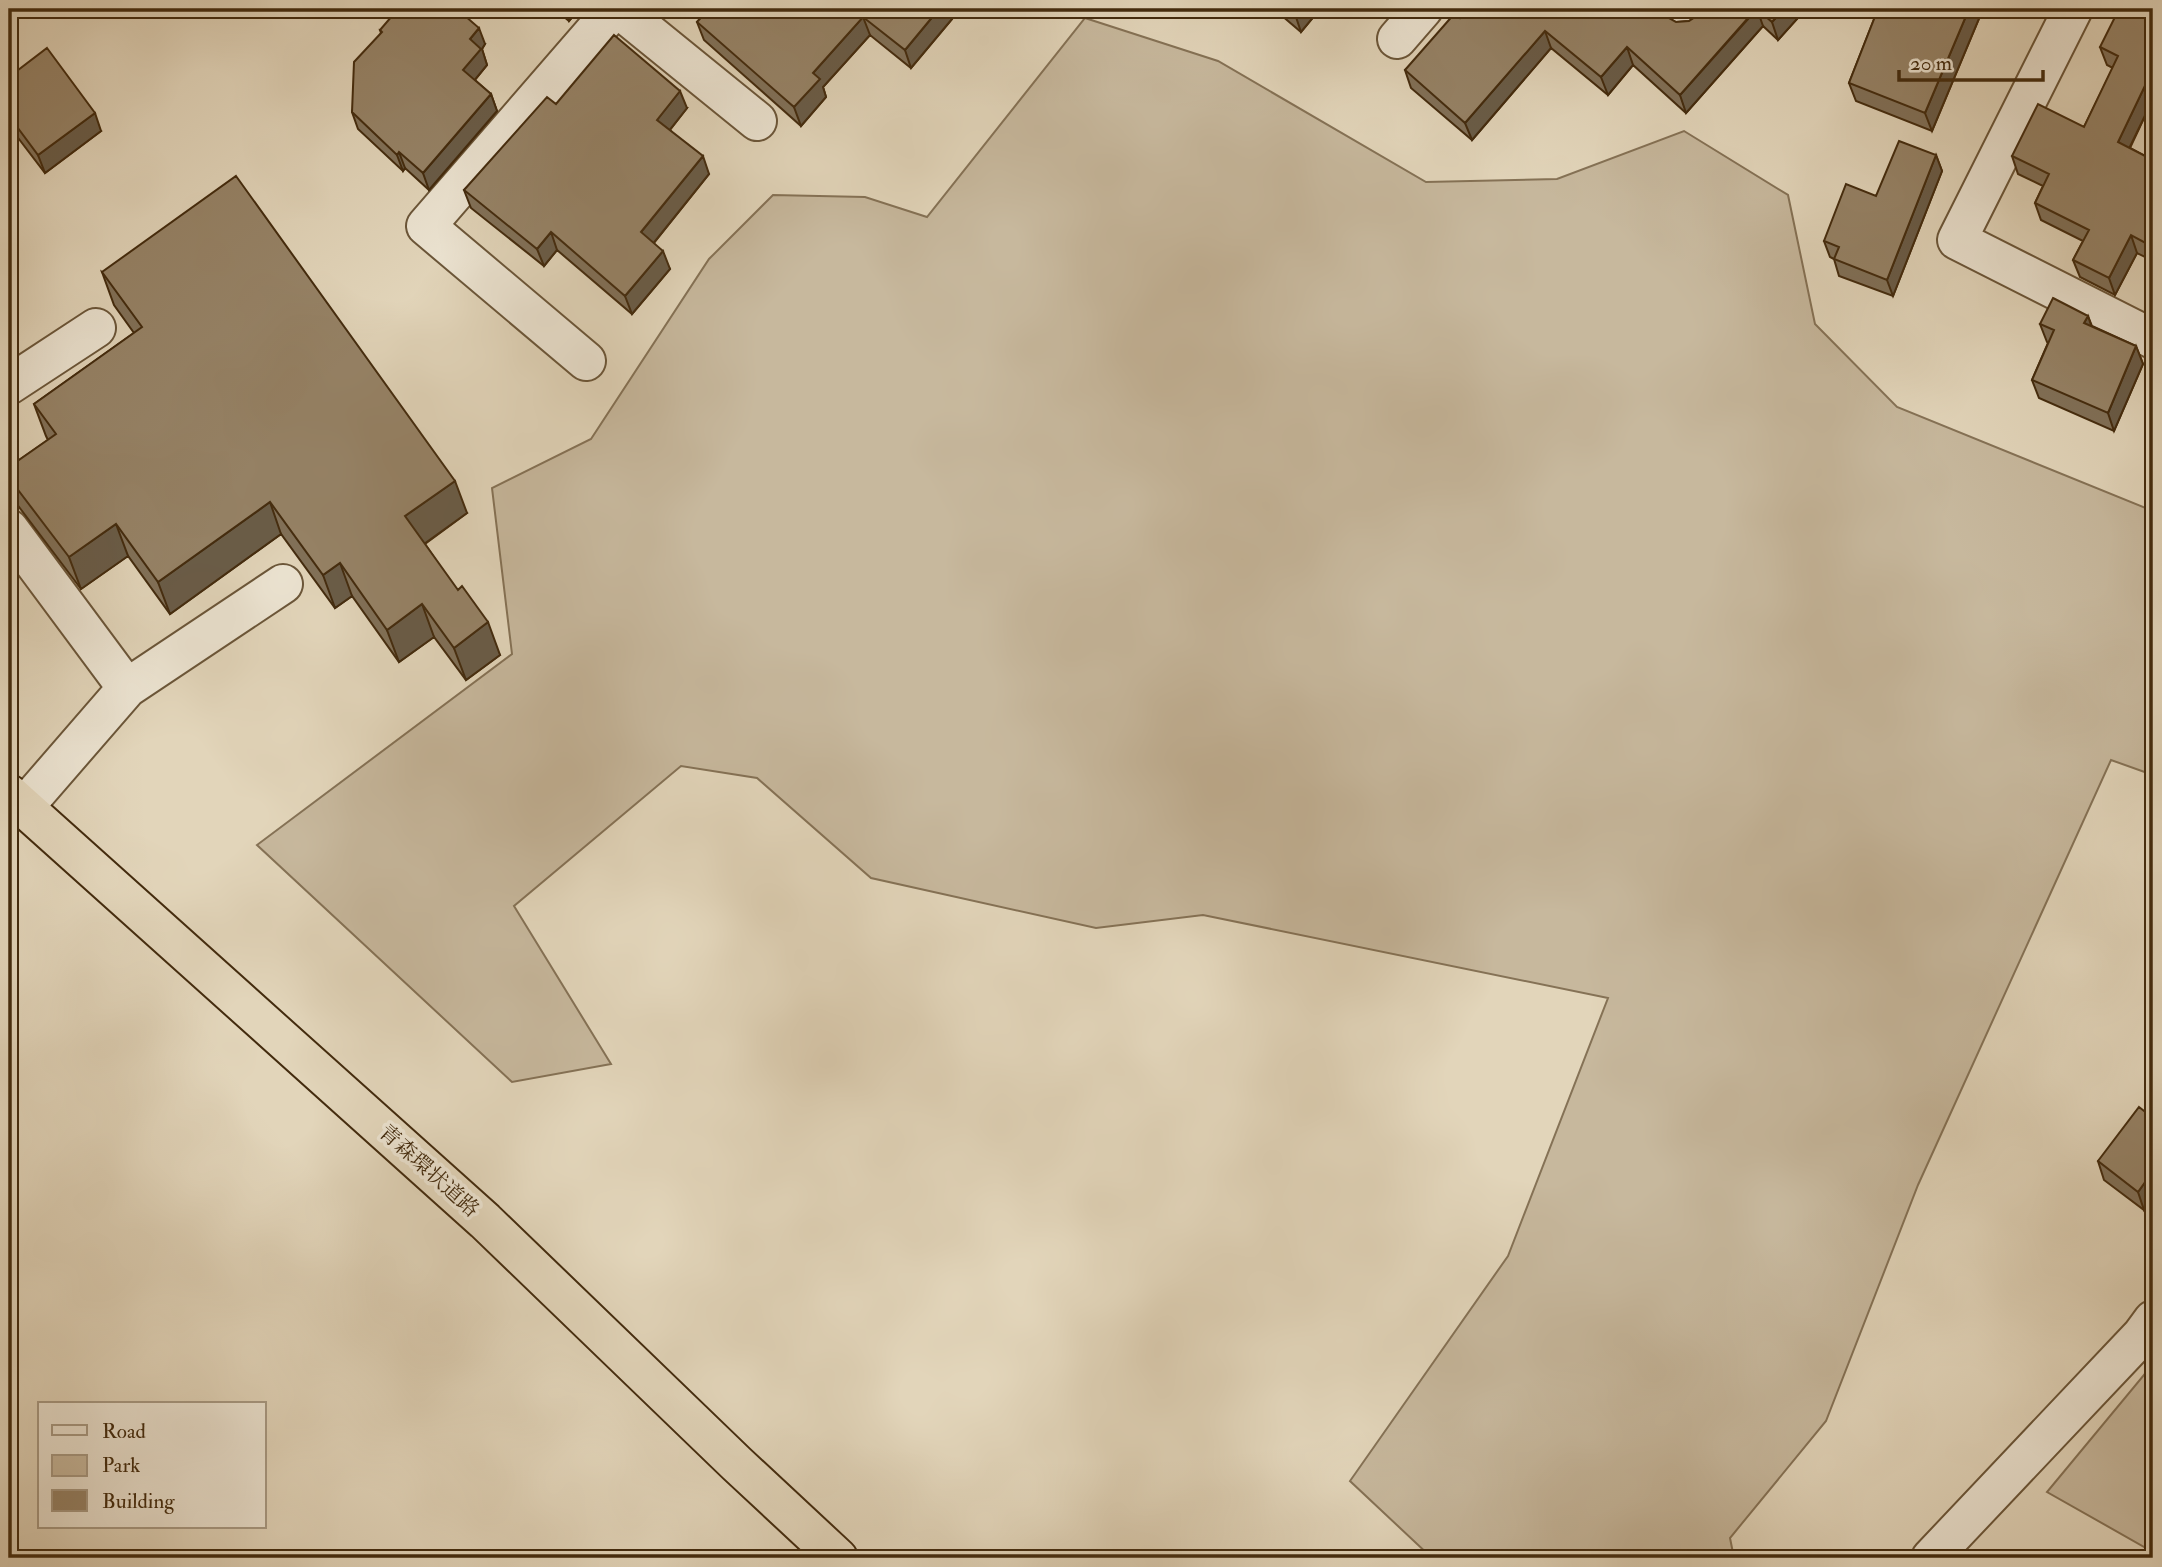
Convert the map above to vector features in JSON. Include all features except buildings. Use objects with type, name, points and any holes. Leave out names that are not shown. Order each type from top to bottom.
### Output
[{"type":"highway","name":"青森環状道路","points":[[16,801],[485,1221],[838,1558]]},
{"type":"street","points":[[586,361],[426,226],[616,9],[757,121]]},
{"type":"street","points":[[1397,39],[1423,9]]},
{"type":"street","points":[[2073,9],[1956,240],[2153,339]]},
{"type":"street","points":[[9,386],[96,328]]},
{"type":"street","points":[[9,529],[127,688]]},
{"type":"street","points":[[16,801],[127,688],[283,584]]},
{"type":"street","points":[[1931,1558],[2142,1335],[2153,1320]]},
{"type":"green space","points":[[1085,18],[1218,61],[1426,182],[1557,179],[1684,131],[1788,195],[1815,324],[1897,407],[2153,511],[2153,775],[2111,760],[1918,1185],[1826,1421],[1730,1538],[1734,1558],[1432,1558],[1350,1481],[1508,1256],[1608,998],[1203,915],[1096,928],[871,878],[757,778],[681,766],[514,906],[611,1064],[512,1082],[257,845],[512,654],[492,488],[591,439],[709,259],[773,195],[865,197],[927,217]]},
{"type":"green space","points":[[2153,1364],[2153,1552],[2047,1492]]}]
